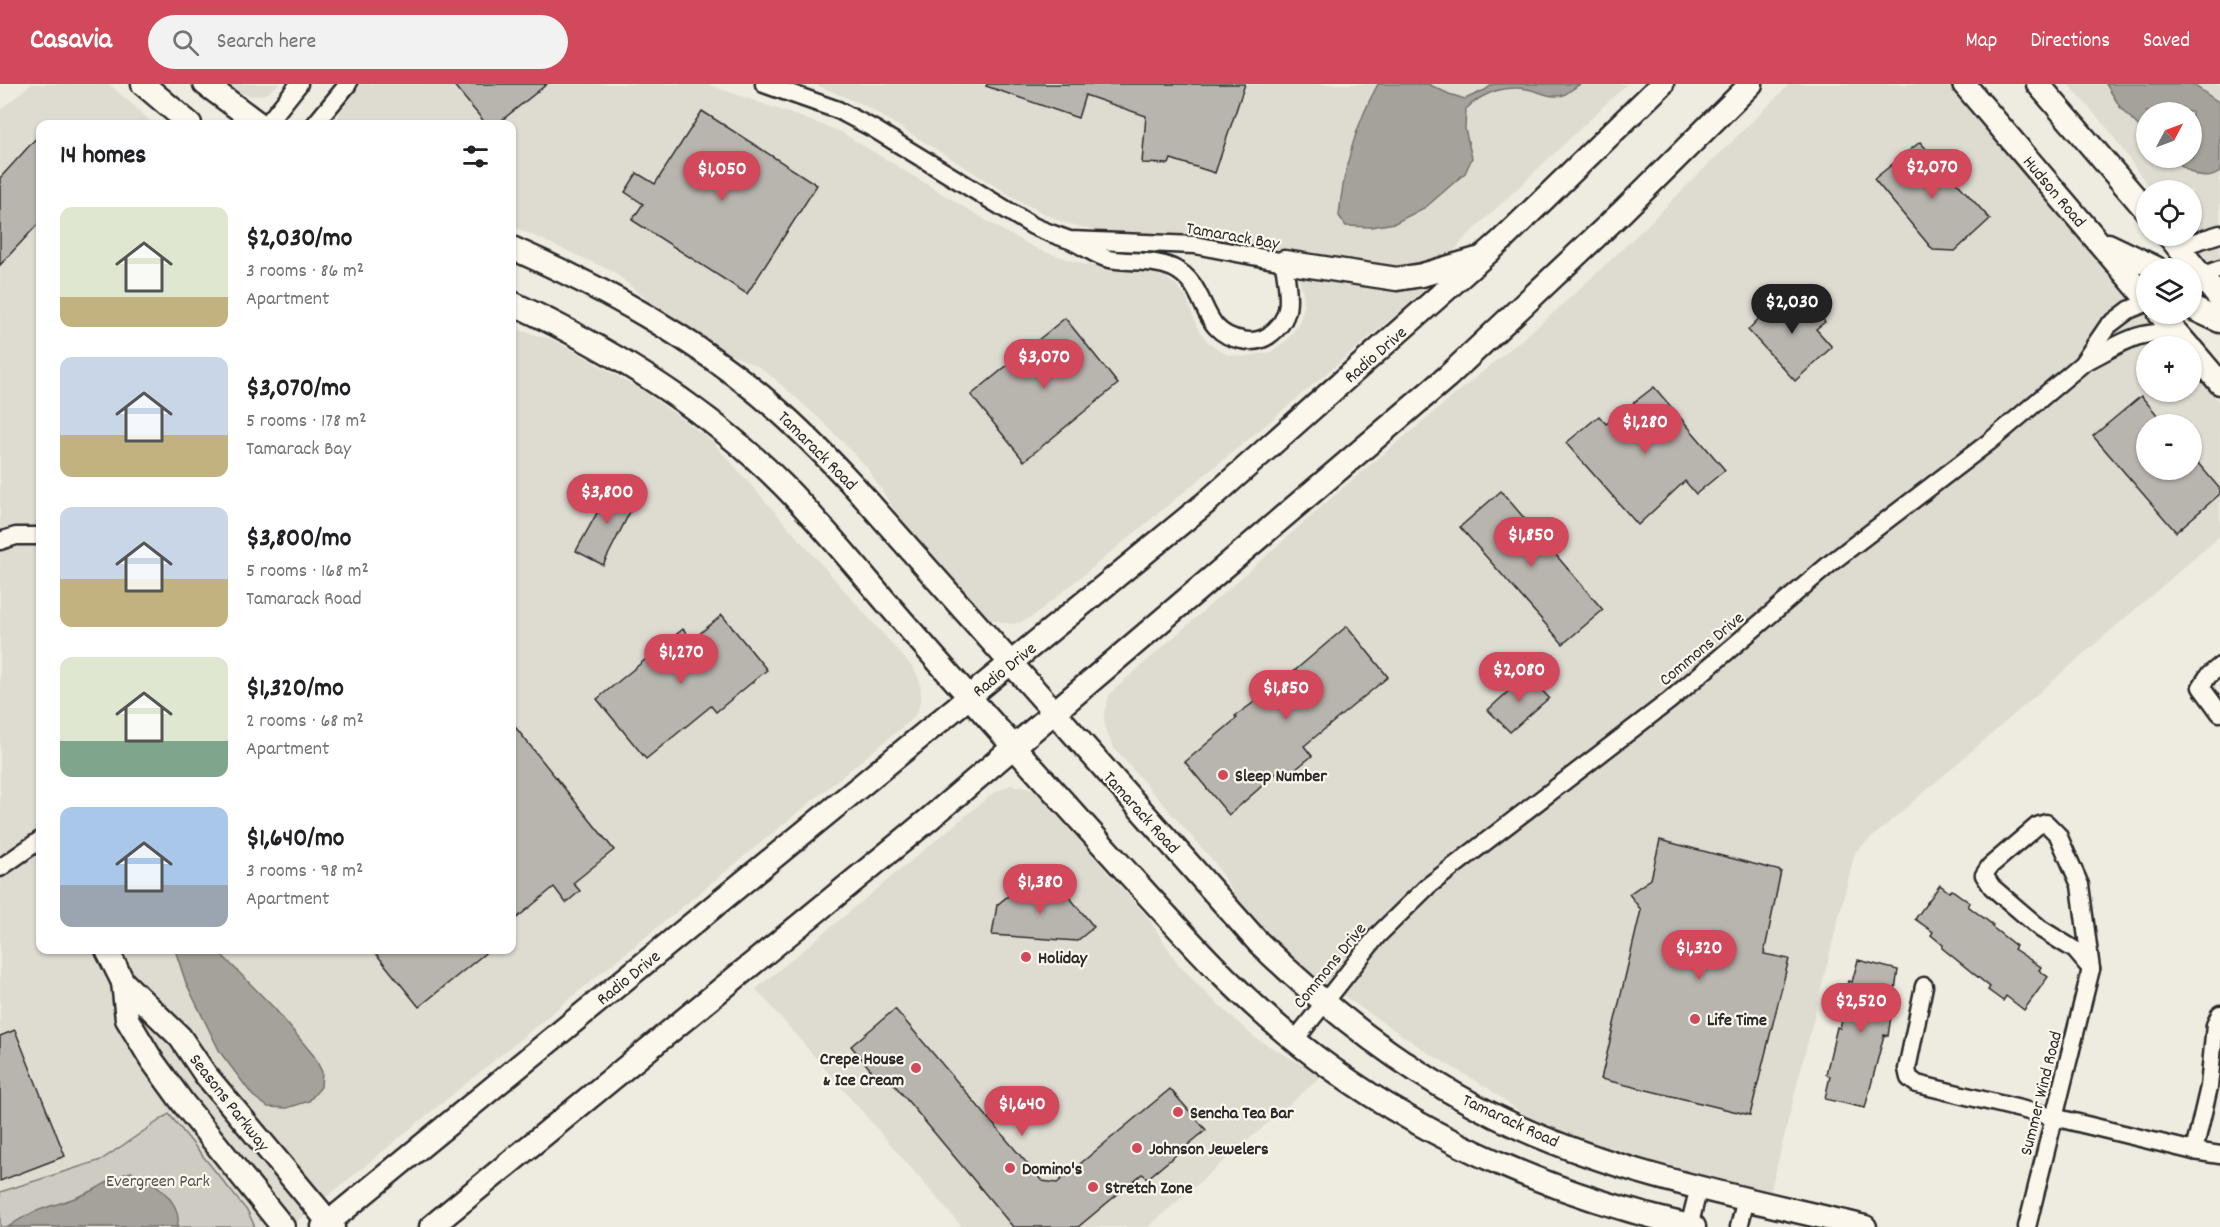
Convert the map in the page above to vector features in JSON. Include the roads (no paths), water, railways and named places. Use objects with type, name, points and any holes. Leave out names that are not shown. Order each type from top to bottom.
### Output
[{"type":"street","points":[[143,84],[185,120]]},
{"type":"street","points":[[205,84],[254,120]]},
{"type":"street","points":[[270,120],[299,84]]},
{"type":"street","points":[[318,120],[348,84]]},
{"type":"street","name":"Tamarack Bay","points":[[764,84],[838,110],[874,129],[1034,226],[1108,258],[1154,262],[1171,267],[1186,276],[1198,290],[1209,319],[1218,330],[1232,339],[1251,342],[1266,337],[1281,325],[1290,304],[1284,261],[1196,245],[1070,240]]},
{"type":"street","name":"Radio Drive","points":[[328,1225],[1208,501],[1484,256],[1567,179],[1662,84]]},
{"type":"street","points":[[431,1227],[1054,714],[1447,377],[1621,213],[1751,84]]},
{"type":"street","name":"Hudson Road","points":[[1964,84],[2136,286]]},
{"type":"street","points":[[2038,84],[2136,198]]},
{"type":"street","points":[[2202,240],[2220,234]]},
{"type":"street","points":[[2096,238],[2136,258]]},
{"type":"street","points":[[2178,246],[2204,274],[2220,299]]},
{"type":"street","name":"Tamarack Road","points":[[516,250],[554,266],[635,308],[702,351],[773,406],[813,442],[1258,942],[1324,1003],[1366,1037],[1441,1087],[1520,1128],[1627,1168],[1865,1227]]},
{"type":"street","points":[[1284,261],[1397,279],[1431,273],[1484,256]]},
{"type":"street","points":[[516,305],[567,330],[645,375],[695,410],[781,483],[819,523],[969,697],[1228,980],[1295,1040],[1331,1068],[1421,1124],[1462,1146],[1572,1191],[1691,1227],[1699,1187]]},
{"type":"street","name":"Commons Drive","points":[[1295,1040],[1377,936],[1442,874],[1669,701],[1832,562],[1989,442],[2082,364],[2108,326],[2136,307]]},
{"type":"street","points":[[2202,313],[2220,321]]},
{"type":"street","points":[[2169,324],[2179,336]]},
{"type":"street","points":[[2082,364],[2139,334],[2154,331],[2170,336]]},
{"type":"street","points":[[2202,362],[2220,383]]},
{"type":"street","points":[[0,541],[16,536],[36,536]]},
{"type":"street","points":[[2220,666],[2208,676],[2201,687],[2220,713]]},
{"type":"street","points":[[2046,823],[2052,827],[2080,885],[2091,969],[2075,950],[2041,929],[1986,881],[1984,875],[1990,866],[2037,826],[2046,823]]},
{"type":"street","points":[[0,868],[36,843]]},
{"type":"street","name":"Seasons Parkway","points":[[109,954],[123,982],[180,1037],[206,1074],[328,1225]]},
{"type":"street","name":"Summer Wind Road","points":[[2027,1227],[2091,969]]},
{"type":"street","name":"Seasons Parkway","points":[[123,982],[127,1019],[151,1059],[183,1103],[283,1227]]},
{"type":"street","points":[[1924,986],[1907,1069],[1909,1078],[1917,1084],[2194,1151],[2220,1155]]},
{"type":"street","points":[[2194,1151],[2209,1087],[2215,1025],[2220,1014]]},
{"type":"street","points":[[1739,1227],[1746,1199]]},
{"type":"place","name":"Sleep Number","points":[[1223,775]]},
{"type":"place","name":"Holiday","points":[[1026,957]]},
{"type":"place","name":"Life Time","points":[[1695,1019]]},
{"type":"place","name":"Crepe House & Ice Cream","points":[[916,1068]]},
{"type":"place","name":"Sencha Tea Bar","points":[[1178,1112]]},
{"type":"place","name":"Johnson Jewelers","points":[[1137,1148]]},
{"type":"place","name":"Domino's","points":[[1010,1168]]},
{"type":"place","name":"Stretch Zone","points":[[1093,1187]]},
{"type":"park label","name":"Evergreen Park","points":[[158,1180]]}]
